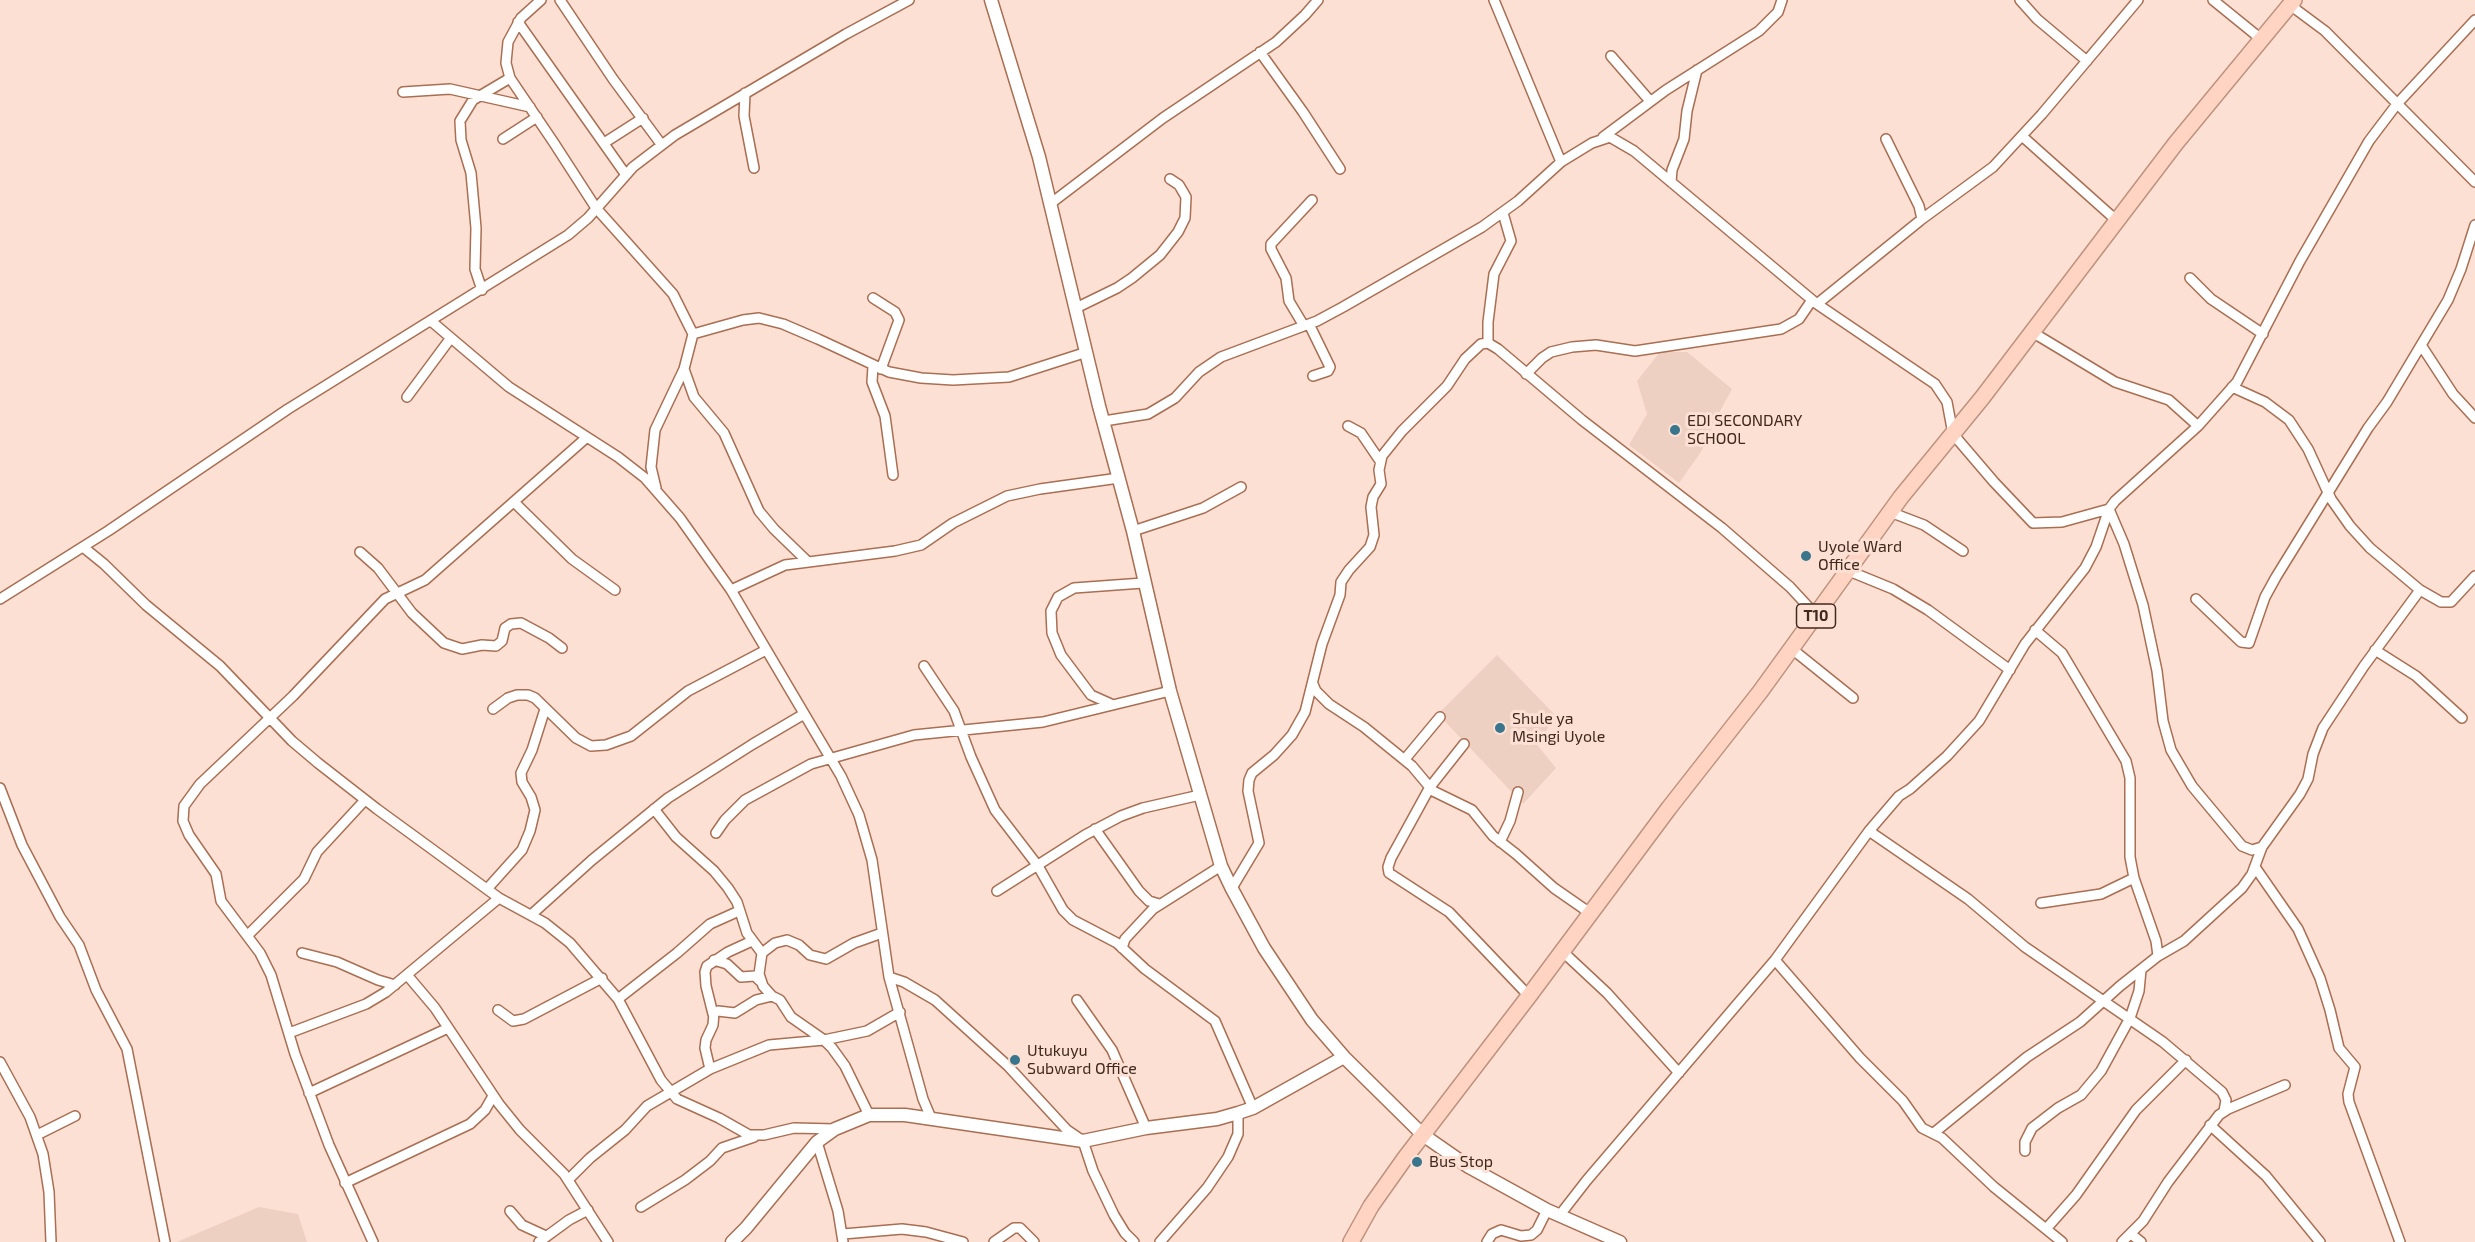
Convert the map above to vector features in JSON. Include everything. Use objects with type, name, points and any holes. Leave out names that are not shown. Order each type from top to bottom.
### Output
[{"type":"highway","name":"T10","points":[[1351,1242],[1386,1184],[1792,649],[1890,512],[2032,332],[2116,220],[2292,2]]},
{"type":"street","points":[[541,0],[518,21],[508,42],[505,54],[510,78],[596,208],[666,286],[693,334],[684,369],[655,430],[651,467],[657,491]]},
{"type":"street","points":[[560,0],[613,80],[661,144]]},
{"type":"street","points":[[0,598],[83,547],[288,409],[568,235],[626,175],[661,144],[854,29],[909,0]]},
{"type":"street","points":[[991,0],[1039,157],[1133,531],[1143,583],[1170,691],[1221,866],[1232,888],[1264,948],[1312,1020],[1344,1057],[1423,1135],[1469,1167],[1546,1210],[1620,1242]]},
{"type":"street","points":[[1050,204],[1156,123],[1291,29],[1318,0]]},
{"type":"street","points":[[1494,0],[1561,162]]},
{"type":"street","points":[[1104,422],[1148,414],[1175,398],[1199,372],[1221,357],[1307,325],[1443,251],[1503,213],[1561,162],[1602,138],[1650,101],[1759,31],[1778,12],[1782,0]]},
{"type":"street","points":[[2020,0],[2037,20],[2087,61]]},
{"type":"street","points":[[1526,374],[1542,358],[1572,346],[1596,345],[1635,351],[1781,329],[1799,319],[1814,302],[1922,219],[1980,178],[2022,136],[2138,0]]},
{"type":"street","points":[[2213,0],[2261,39]]},
{"type":"street","points":[[2292,2],[2325,31],[2475,182]]},
{"type":"street","points":[[1559,1216],[1587,1180],[1775,960],[1869,831],[1899,796],[1910,789],[1969,733],[2035,630],[2090,559],[2109,508],[2198,426],[2232,387],[2263,334],[2332,202],[2369,141],[2397,104],[2475,20]]},
{"type":"street","points":[[518,21],[626,175]]},
{"type":"street","points":[[1260,52],[1340,169]]},
{"type":"street","points":[[1611,56],[1650,101]]},
{"type":"street","points":[[1671,182],[1672,170],[1684,139],[1687,111],[1697,70]]},
{"type":"street","points":[[482,290],[474,257],[476,228],[471,173],[459,129],[463,113],[477,97],[510,78]]},
{"type":"street","points":[[403,92],[450,89],[477,97],[530,107]]},
{"type":"street","points":[[745,93],[744,116],[754,168]]},
{"type":"street","points":[[503,139],[537,117]]},
{"type":"street","points":[[604,143],[642,118]]},
{"type":"street","points":[[2022,136],[2116,220]]},
{"type":"street","points":[[1602,138],[1610,137],[1618,140],[1814,302],[1935,384],[1947,402],[1953,434],[2034,524],[2062,522],[2109,508]]},
{"type":"street","points":[[1886,139],[1919,206],[1922,219]]},
{"type":"street","points":[[1076,308],[1132,278],[1160,255],[1178,232],[1185,218],[1186,197],[1179,185],[1170,179]]},
{"type":"street","points":[[1312,200],[1271,244],[1271,249],[1287,278],[1289,301],[1307,325],[1330,367],[1313,376]]},
{"type":"street","points":[[1488,343],[1488,322],[1494,274],[1511,241],[1503,213]]},
{"type":"street","points":[[2196,599],[2241,642],[2249,643],[2269,589],[2327,493],[2387,402],[2454,286],[2475,225]]},
{"type":"street","points":[[2190,278],[2211,299],[2263,334]]},
{"type":"street","points":[[873,298],[895,312],[899,320],[872,382],[885,416],[893,474]]},
{"type":"street","points":[[693,334],[743,320],[759,318],[783,324],[877,368],[934,379],[995,379],[1025,373],[1088,352]]},
{"type":"street","points":[[431,321],[509,387],[618,457],[645,478],[680,518],[731,590],[832,760],[850,795],[872,860],[890,977],[923,1099],[931,1118]]},
{"type":"street","points":[[2032,332],[2115,382],[2169,400],[2198,426]]},
{"type":"street","points":[[407,397],[450,339]]},
{"type":"street","points":[[1488,343],[1507,356],[1526,374],[1648,472],[1722,528],[1790,587],[1816,615]]},
{"type":"street","points":[[1380,461],[1393,441],[1448,386],[1474,350],[1488,343]]},
{"type":"street","points":[[2421,345],[2453,394],[2475,418]]},
{"type":"street","points":[[684,369],[694,397],[724,433],[759,511],[786,542],[807,561]]},
{"type":"street","points":[[2232,387],[2265,402],[2289,420],[2308,449],[2327,493],[2346,521],[2370,548],[2420,590],[2441,602],[2451,602],[2475,576]]},
{"type":"street","points":[[1232,888],[1259,843],[1248,791],[1249,780],[1252,773],[1282,747],[1292,735],[1308,704],[1322,644],[1341,592],[1341,582],[1370,547],[1374,535],[1371,507],[1373,497],[1381,484],[1380,461],[1361,434],[1348,426]]},
{"type":"street","points":[[373,1242],[345,1183],[309,1093],[272,975],[248,935],[221,901],[216,874],[189,835],[182,813],[188,798],[200,784],[272,717],[385,599],[425,580],[586,438]]},
{"type":"street","points":[[731,590],[776,568],[807,561],[909,548],[929,541],[953,523],[1007,496],[1119,478]]},
{"type":"street","points":[[1133,531],[1203,508],[1241,487]]},
{"type":"street","points":[[515,502],[572,559],[615,590]]},
{"type":"street","points":[[2109,508],[2124,544],[2143,605],[2157,671],[2163,721],[2171,750],[2192,786],[2242,846],[2252,850],[2262,847]]},
{"type":"street","points":[[1890,512],[1924,525],[1963,551]]},
{"type":"street","points":[[83,547],[146,605],[220,666],[310,756],[365,800],[498,898],[545,923],[570,943],[618,999],[670,1093],[682,1103],[719,1118],[749,1136],[757,1136]]},
{"type":"street","points":[[360,552],[378,568],[395,593],[426,627],[444,642],[462,649],[498,645],[502,641],[505,628],[511,624],[521,623],[562,648]]},
{"type":"street","points":[[1849,571],[1893,589],[1928,609],[2010,670]]},
{"type":"street","points":[[1113,705],[1091,695],[1061,655],[1052,633],[1051,611],[1058,597],[1074,588],[1143,583]]},
{"type":"street","points":[[1935,1132],[2027,1057],[2080,1022],[2158,956],[2184,941],[2229,901],[2249,879],[2262,847],[2308,779],[2313,754],[2323,728],[2375,650],[2420,590]]},
{"type":"street","points":[[2035,630],[2062,653],[2126,761],[2130,778],[2128,842],[2134,878],[2153,928],[2158,956]]},
{"type":"street","points":[[1792,649],[1853,698]]},
{"type":"street","points":[[493,710],[508,698],[517,695],[535,698],[564,729],[585,744],[598,746],[615,743],[642,729],[688,691],[766,650]]},
{"type":"street","points":[[2375,650],[2416,676],[2462,718]]},
{"type":"street","points":[[924,666],[950,703],[995,810],[1038,866],[1057,900],[1073,920],[1111,939],[1215,1022],[1253,1108]]},
{"type":"street","points":[[1313,682],[1316,691],[1329,704],[1364,727],[1405,759],[1423,776],[1436,793],[1472,810],[1500,842],[1554,888],[1590,914]]},
{"type":"street","points":[[716,833],[730,814],[750,797],[811,764],[832,760],[914,735],[1028,725],[1170,691]]},
{"type":"street","points":[[487,889],[522,850],[530,831],[535,810],[531,797],[522,782],[521,773],[532,750],[545,709]]},
{"type":"street","points":[[531,915],[592,860],[654,809],[694,780],[804,714]]},
{"type":"street","points":[[1405,759],[1440,717]]},
{"type":"street","points":[[1464,744],[1430,787],[1391,858],[1389,873],[1449,912],[1529,996]]},
{"type":"street","points":[[0,788],[22,845],[60,916],[79,945],[96,990],[127,1049],[165,1242]]},
{"type":"street","points":[[1500,842],[1510,821],[1518,792]]},
{"type":"street","points":[[997,891],[1095,829],[1132,812],[1200,795]]},
{"type":"street","points":[[248,935],[304,879],[317,852],[365,800]]},
{"type":"street","points":[[654,809],[676,837],[721,879],[737,902],[752,941],[758,945],[762,953],[759,967],[760,981]]},
{"type":"street","points":[[1095,829],[1139,891],[1149,901],[1159,904]]},
{"type":"street","points":[[1869,831],[1968,899],[2039,957],[2130,1018],[2186,1060],[2222,1092],[2226,1100],[2224,1111]]},
{"type":"street","points":[[1122,948],[1125,939],[1159,904],[1221,866]]},
{"type":"street","points":[[2255,867],[2298,929],[2320,978],[2339,1048],[2355,1067],[2348,1094],[2349,1102],[2400,1242]]},
{"type":"street","points":[[2041,903],[2101,894],[2134,878]]},
{"type":"street","points":[[289,1033],[366,1004],[408,976],[498,898]]},
{"type":"street","points":[[618,999],[710,924],[739,911]]},
{"type":"street","points":[[762,953],[776,943],[787,940],[799,945],[810,955],[826,959],[854,943],[882,933]]},
{"type":"street","points":[[710,1069],[705,1048],[713,1025],[713,1014],[705,986],[705,972],[714,960],[752,941]]},
{"type":"street","points":[[1562,951],[1607,993],[1679,1073]]},
{"type":"street","points":[[302,953],[337,962],[395,985]]},
{"type":"street","points":[[714,960],[727,964],[741,977],[754,976],[771,996],[780,1000],[791,1017],[824,1040],[845,1066],[869,1115]]},
{"type":"street","points":[[1775,960],[1860,1058],[1903,1101],[1920,1126],[1935,1132],[1951,1145],[1994,1186],[2062,1242]]},
{"type":"street","points":[[2025,1152],[2025,1142],[2032,1128],[2058,1108],[2081,1095],[2101,1071],[2130,1018],[2139,991],[2141,970]]},
{"type":"street","points":[[408,976],[448,1028],[493,1096],[520,1130],[568,1180],[608,1242]]},
{"type":"street","points":[[890,977],[904,982],[935,1000],[1008,1066],[1067,1130],[1083,1141],[1093,1171],[1114,1215],[1125,1233],[1134,1242]]},
{"type":"street","points":[[498,1010],[513,1021],[524,1019],[602,978]]},
{"type":"street","points":[[713,1014],[718,1011],[735,1013],[756,1000],[771,996]]},
{"type":"street","points":[[1077,1000],[1112,1050],[1146,1128]]},
{"type":"street","points":[[568,1180],[590,1158],[625,1130],[647,1106],[710,1069],[769,1045],[824,1040],[867,1031],[900,1012]]},
{"type":"street","points":[[309,1093],[448,1028]]},
{"type":"street","points":[[732,1242],[817,1142],[835,1129],[869,1115],[891,1113],[1083,1141],[1146,1128],[1200,1122],[1238,1113],[1253,1108],[1344,1057]]},
{"type":"street","points":[[2046,1229],[2076,1195],[2136,1110],[2186,1060]]},
{"type":"street","points":[[0,1062],[37,1135],[43,1154],[49,1192],[51,1242]]},
{"type":"street","points":[[0,1086],[9,1081]]},
{"type":"street","points":[[2122,1242],[2143,1221],[2211,1125],[2224,1111],[2285,1085]]},
{"type":"street","points":[[345,1183],[470,1124],[485,1110],[493,1096]]},
{"type":"street","points":[[1160,1242],[1207,1188],[1228,1157],[1238,1134],[1238,1113]]},
{"type":"street","points":[[37,1135],[75,1116]]},
{"type":"street","points":[[2211,1125],[2266,1176],[2320,1242]]},
{"type":"street","points":[[641,1208],[685,1180],[710,1161],[722,1148],[757,1136],[794,1128],[835,1129]]},
{"type":"street","points":[[817,1142],[843,1238],[902,1229],[926,1232],[963,1242]]},
{"type":"street","points":[[510,1211],[522,1225],[543,1239],[576,1215],[588,1210]]},
{"type":"street","points":[[1487,1242],[1492,1234],[1501,1230],[1521,1236],[1531,1235],[1537,1230],[1546,1210]]},
{"type":"street","points":[[994,1242],[1014,1227],[1020,1228],[1034,1242]]},
{"type":"street","points":[[2131,1234],[2141,1242]]},
{"type":"shaded area","name":"EDI SECONDARY SCHOOL","points":[[1660,352],[1687,352],[1732,389],[1701,452],[1679,483],[1629,445],[1647,414],[1637,381]]},
{"type":"shaded area","points":[[1497,655],[1555,715],[1538,746],[1556,768],[1523,804],[1438,714]]},
{"type":"shaded area","points":[[259,1207],[298,1214],[307,1242],[177,1242]]},
{"type":"place","name":"EDI SECONDARY SCHOOL","points":[[1675,430]]},
{"type":"place","name":"Uyole Ward Office","points":[[1806,556]]},
{"type":"place","name":"Shule ya Msingi Uyole","points":[[1500,728]]},
{"type":"place","name":"Utukuyu Subward Office","points":[[1015,1060]]},
{"type":"place","name":"Bus Stop","points":[[1417,1162]]}]
